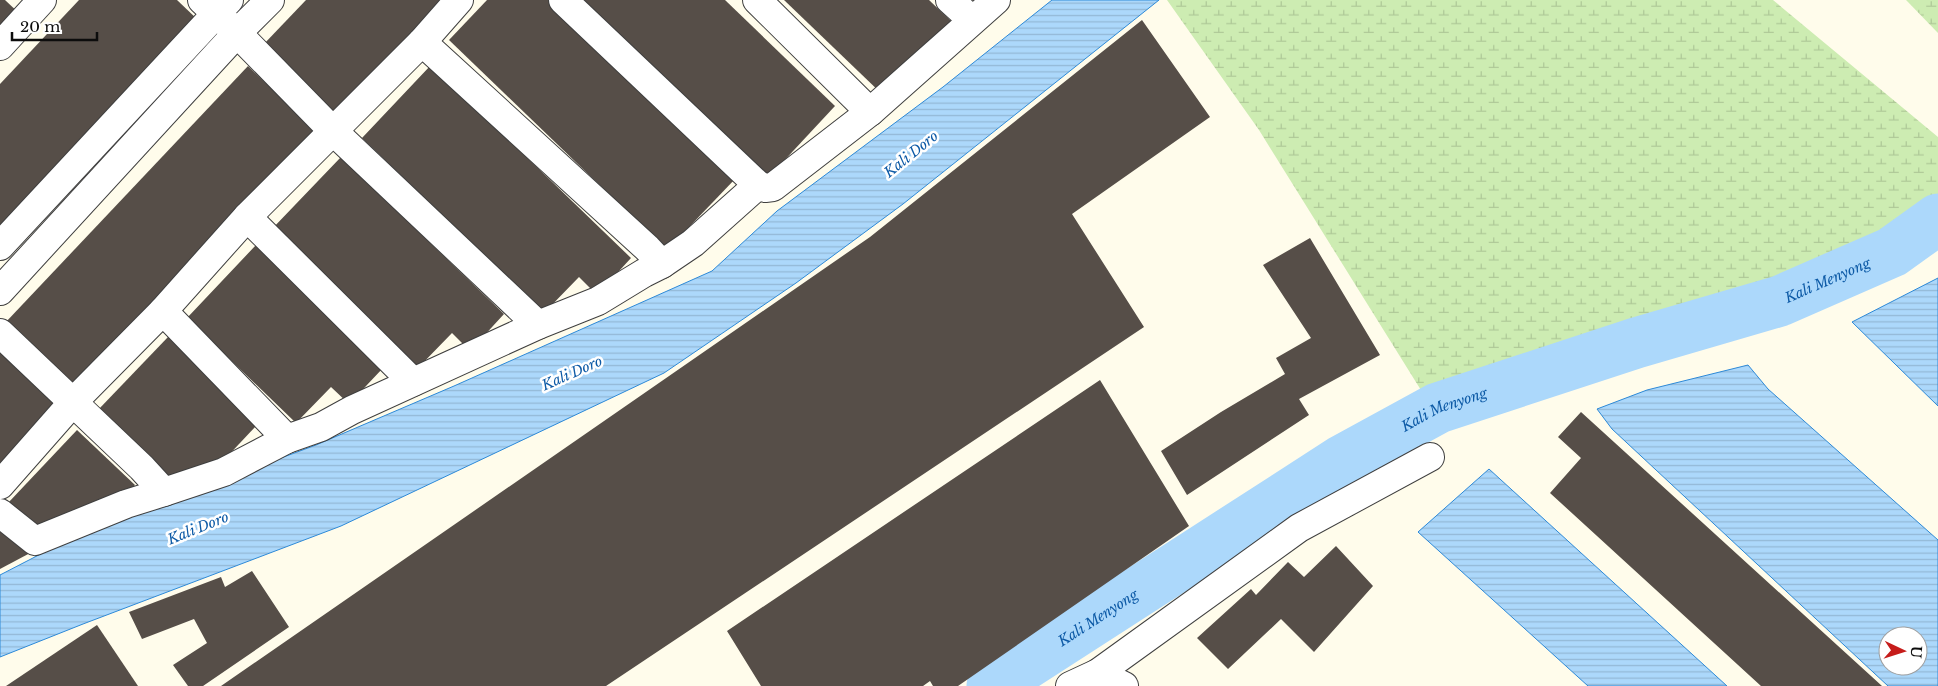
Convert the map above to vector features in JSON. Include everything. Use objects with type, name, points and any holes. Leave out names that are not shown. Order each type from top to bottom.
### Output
[{"type":"street","points":[[0,290],[270,0]]},
{"type":"street","points":[[0,485],[74,401],[163,310],[247,217],[422,42],[459,0]]},
{"type":"street","points":[[563,0],[758,185],[766,188],[773,187],[870,112],[996,0]]},
{"type":"street","points":[[758,0],[870,112]]},
{"type":"street","points":[[950,0],[972,20]]},
{"type":"street","points":[[0,46],[33,3]]},
{"type":"street","points":[[0,246],[215,5],[238,33],[333,131],[538,325]]},
{"type":"street","points":[[422,42],[647,248],[662,264]]},
{"type":"street","points":[[0,513],[35,541],[126,504],[224,472],[287,439],[321,427],[352,410],[538,325],[598,301],[662,264],[693,243],[758,185]]},
{"type":"street","points":[[247,217],[414,382]]},
{"type":"street","points":[[163,310],[287,439]]},
{"type":"street","points":[[0,333],[74,401],[164,492]]},
{"type":"street","points":[[1070,686],[1098,674],[1299,528],[1430,457]]},
{"type":"street","points":[[1098,674],[1124,686]]},
{"type":"green space","points":[[1167,0],[1773,0],[1938,137],[1938,196],[1882,239],[1785,280],[1632,322],[1424,395],[1259,130]]},
{"type":"green space","points":[[1906,0],[1938,0],[1938,33]]},
{"type":"water","name":"Kali Doro","points":[[1052,0],[1159,0],[903,204],[796,283],[664,373],[341,526],[0,657],[0,575],[89,529],[316,445],[712,271],[777,211],[943,87]]},
{"type":"water","points":[[1938,278],[1938,406],[1852,322]]},
{"type":"water","points":[[1748,365],[1768,389],[1938,540],[1938,686],[1888,686],[1612,429],[1597,409],[1647,390]]},
{"type":"water","points":[[1489,469],[1727,686],[1588,686],[1418,532]]},
{"type":"building","points":[[0,0],[5,0],[21,15],[0,38]]},
{"type":"building","points":[[79,0],[177,0],[198,20],[0,229],[0,84]]},
{"type":"building","points":[[306,0],[444,0],[336,114],[263,45]]},
{"type":"building","points":[[487,0],[552,0],[736,178],[667,250],[449,40]]},
{"type":"building","points":[[580,0],[725,0],[835,106],[767,179]]},
{"type":"building","points":[[784,0],[929,0],[953,23],[884,96]]},
{"type":"building","points":[[1142,20],[1210,117],[1072,214],[1144,327],[606,686],[221,686],[870,237]]},
{"type":"building","points":[[431,65],[631,258],[597,295],[579,277],[544,313],[362,138]]},
{"type":"building","points":[[248,66],[320,135],[77,392],[5,323]]},
{"type":"building","points":[[341,157],[504,314],[470,351],[452,333],[417,369],[271,230]]},
{"type":"building","points":[[1310,238],[1380,355],[1299,399],[1309,415],[1187,495],[1161,451],[1285,374],[1276,358],[1311,338],[1263,265]]},
{"type":"building","points":[[256,245],[383,368],[349,404],[331,387],[296,423],[187,318]]},
{"type":"building","points":[[168,337],[258,424],[223,461],[171,480],[98,410]]},
{"type":"building","points":[[0,351],[60,408],[0,470]]},
{"type":"building","points":[[1100,380],[1189,526],[958,686],[933,686],[930,681],[923,686],[761,686],[727,631]]},
{"type":"building","points":[[1581,412],[1882,686],[1761,686],[1550,493],[1581,458],[1558,437]]},
{"type":"building","points":[[77,430],[135,485],[118,503],[43,536],[8,503]]},
{"type":"building","points":[[0,517],[32,552],[0,569]]},
{"type":"building","points":[[1336,546],[1373,586],[1314,652],[1281,619],[1228,669],[1197,638],[1251,589],[1256,595],[1288,562],[1304,577]]},
{"type":"building","points":[[252,571],[289,627],[203,686],[188,686],[173,665],[207,643],[194,619],[142,639],[129,612],[221,577],[225,587]]},
{"type":"building","points":[[97,625],[138,686],[6,686]]},
{"type":"waterway","name":"Kali Menyong","points":[[992,686],[1341,461],[1438,408],[1636,343],[1780,301],[1892,252],[1938,219]]}]
